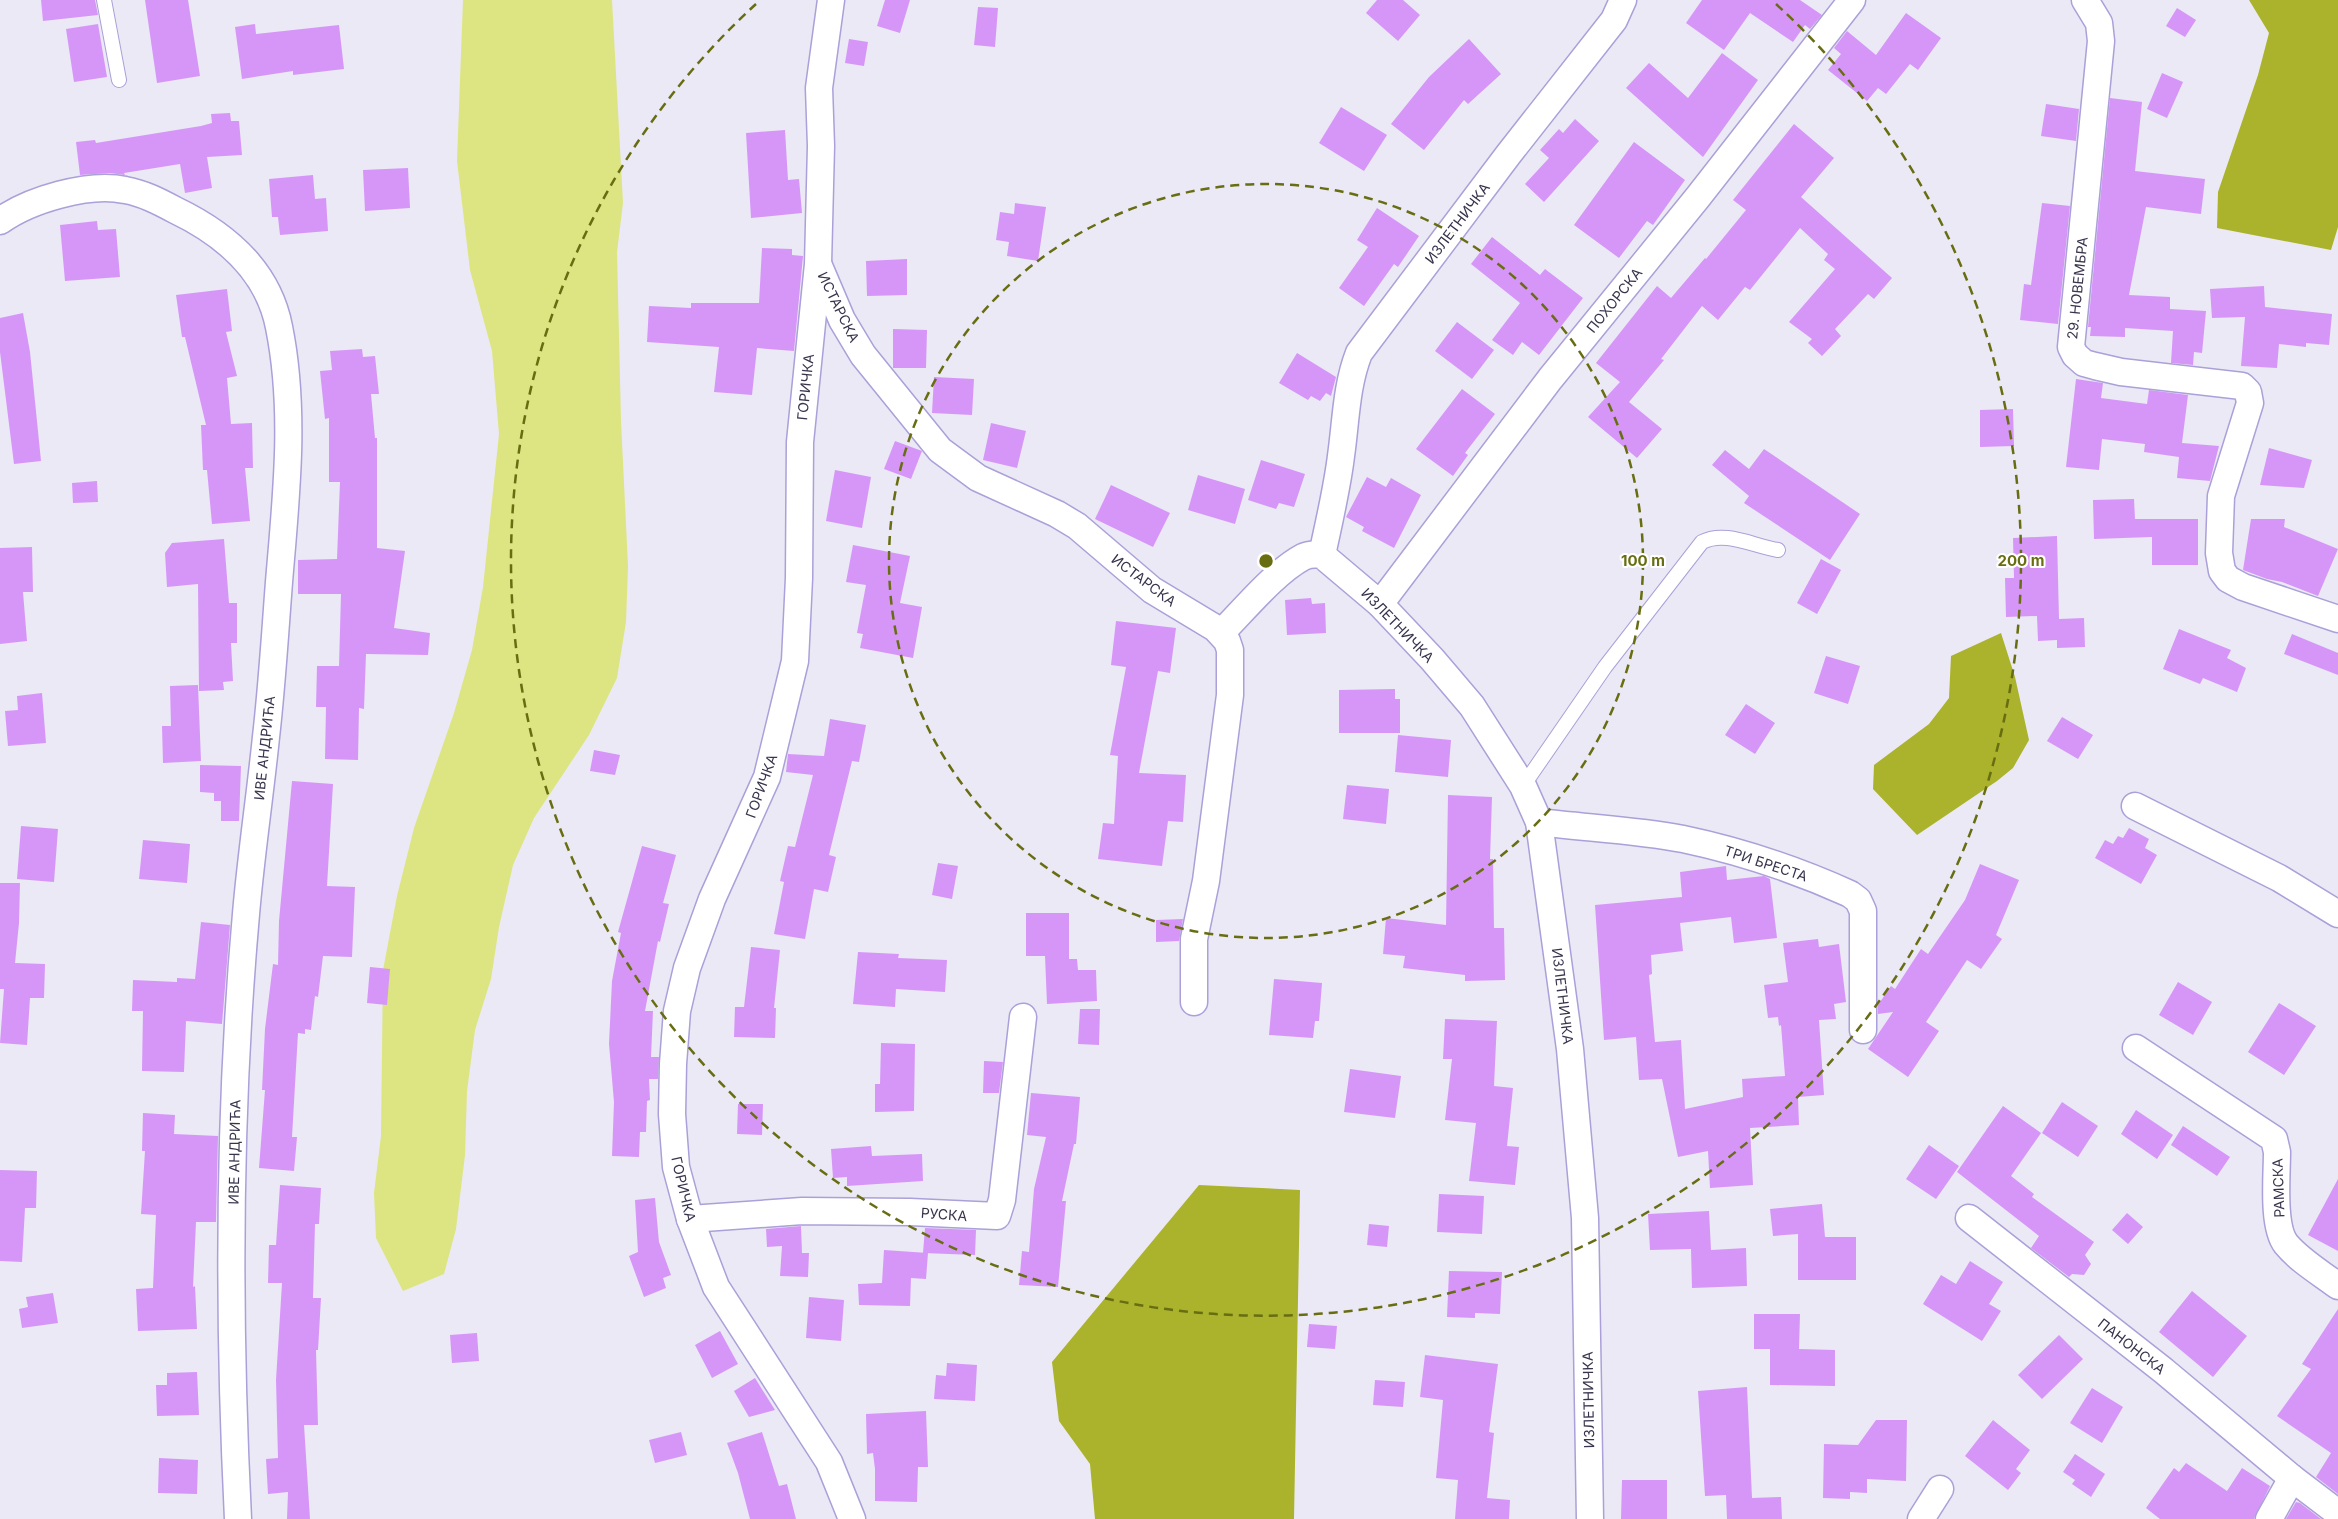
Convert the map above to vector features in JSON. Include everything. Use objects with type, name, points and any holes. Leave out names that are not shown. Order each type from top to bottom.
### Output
[{"type":"street","name":"ГОРИЧКА","points":[[831,0],[819,88],[821,146],[818,264],[800,442],[799,578],[795,661],[767,777],[712,899],[687,968],[677,1010],[672,1114],[676,1167],[690,1219],[716,1287],[829,1462],[852,1519]]},
{"type":"street","name":"ИЗЛЕТНИЧКА","points":[[1590,1519],[1585,1218],[1570,1049],[1539,822],[1523,786],[1472,706],[1432,659],[1380,604],[1322,555],[1337,486],[1350,379],[1359,353],[1508,155],[1614,20],[1623,0]]},
{"type":"street","name":"ПОХОРСКА","points":[[1380,604],[1550,379],[1704,189],[1852,0]]},
{"type":"street","name":"29. НОВЕМБРА","points":[[2085,0],[2099,24],[2101,42],[2071,347],[2075,355],[2084,363],[2095,366],[2129,373],[2242,386],[2248,392],[2250,403],[2221,496],[2219,553],[2222,571],[2228,579],[2243,588],[2338,619]]},
{"type":"street","name":"ИВЕ АНДРИЋА","points":[[0,222],[31,203],[88,190],[122,189],[154,199],[199,222],[238,251],[260,280],[272,302],[279,325],[285,370],[288,484],[267,733],[246,916],[234,1121],[233,1412],[238,1519]]},
{"type":"street","name":"ИСТАРСКА","points":[[818,264],[842,320],[863,355],[940,450],[978,478],[1057,514],[1070,522],[1152,590],[1220,633]]},
{"type":"street","points":[[1194,1002],[1194,939],[1206,881],[1230,695],[1230,650],[1227,641],[1220,633],[1304,556],[1312,554],[1322,555]]},
{"type":"street","points":[[2135,806],[2279,878],[2338,914]]},
{"type":"street","name":"ТРИ БРЕСТА","points":[[1539,822],[1681,839],[1709,845],[1776,865],[1850,894],[1858,900],[1863,911],[1863,1030]]},
{"type":"street","name":"РУСКА","points":[[690,1219],[802,1211],[910,1212],[997,1216],[1002,1200],[1023,1017]]},
{"type":"street","name":"РАМСКА","points":[[2136,1048],[2274,1139],[2277,1152],[2279,1231],[2285,1243],[2294,1252],[2338,1286]]},
{"type":"street","name":"ПАНОНСКА","points":[[1969,1218],[2164,1371],[2292,1478],[2338,1512]]},
{"type":"street","points":[[2269,1519],[2292,1478]]},
{"type":"street","points":[[1921,1519],[1940,1490]]},
{"type":"lane","points":[[104,0],[119,80]]},
{"type":"lane","points":[[1523,786],[1605,667],[1702,542],[1712,537],[1725,537],[1757,547],[1778,550]]},
{"type":"green space","points":[[463,0],[612,0],[623,203],[617,252],[621,421],[628,566],[626,622],[617,678],[589,735],[534,818],[513,865],[499,927],[491,979],[475,1030],[467,1091],[465,1155],[456,1229],[444,1274],[403,1291],[376,1238],[374,1193],[381,1136],[383,970],[397,896],[414,828],[454,713],[472,650],[483,587],[499,434],[492,351],[470,270],[457,161]]},
{"type":"green space","points":[[2249,0],[2338,0],[2338,227],[2331,250],[2217,228],[2218,192],[2258,75],[2269,33]]},
{"type":"green space","points":[[2001,633],[2015,677],[2029,740],[2013,768],[1997,781],[1917,835],[1873,789],[1874,765],[1929,724],[1949,698],[1951,656]]},
{"type":"green space","points":[[1199,1185],[1300,1190],[1294,1519],[1095,1519],[1090,1464],[1059,1421],[1052,1362]]},
{"type":"building","points":[[41,0],[95,0],[98,15],[43,21]]},
{"type":"building","points":[[145,0],[188,0],[200,76],[157,83]]},
{"type":"building","points":[[885,0],[910,0],[900,33],[877,26]]},
{"type":"building","points":[[1377,0],[1403,0],[1420,15],[1398,41],[1366,13]]},
{"type":"building","points":[[1702,0],[1800,0],[1822,15],[1810,29],[1805,25],[1793,42],[1750,13],[1724,50],[1686,23]]},
{"type":"building","points":[[978,7],[998,8],[995,47],[974,45]]},
{"type":"building","points":[[2177,8],[2196,20],[2185,37],[2166,26]]},
{"type":"building","points":[[1906,13],[1941,38],[1918,70],[1910,64],[1886,94],[1878,88],[1867,101],[1828,70],[1841,54],[1834,48],[1847,31],[1876,55]]},
{"type":"building","points":[[98,24],[107,77],[74,82],[66,29]]},
{"type":"building","points":[[255,24],[256,34],[339,25],[344,69],[293,75],[293,71],[242,79],[235,27]]},
{"type":"building","points":[[849,39],[868,42],[864,66],[845,63]]},
{"type":"building","points":[[1469,39],[1501,74],[1468,104],[1464,100],[1424,150],[1391,124],[1429,77]]},
{"type":"building","points":[[1722,53],[1758,80],[1703,157],[1626,88],[1649,63],[1688,98]]},
{"type":"building","points":[[2162,73],[2183,82],[2167,118],[2147,109]]},
{"type":"building","points":[[2110,98],[2142,102],[2135,171],[2205,179],[2201,214],[2146,207],[2129,295],[2170,297],[2170,309],[2206,311],[2202,353],[2194,352],[2193,365],[2171,363],[2173,331],[2125,328],[2125,337],[2090,336],[2091,327],[2088,327]]},
{"type":"building","points":[[2046,104],[2079,109],[2076,141],[2041,136]]},
{"type":"building","points":[[1341,107],[1387,135],[1364,171],[1319,143]]},
{"type":"building","points":[[230,113],[231,121],[239,121],[242,155],[207,157],[212,188],[185,193],[180,164],[124,173],[125,175],[110,173],[80,175],[76,142],[95,140],[96,143],[201,126],[212,123],[211,114]]},
{"type":"building","points":[[1575,119],[1599,141],[1544,202],[1525,184],[1549,158],[1540,150],[1559,129],[1563,133]]},
{"type":"building","points":[[1794,124],[1834,158],[1801,197],[1892,278],[1874,299],[1868,294],[1835,329],[1841,336],[1822,356],[1808,343],[1812,339],[1789,322],[1835,269],[1824,260],[1828,254],[1800,228],[1750,290],[1745,287],[1718,320],[1702,306],[1661,359],[1664,360],[1629,402],[1662,429],[1637,458],[1588,417],[1620,382],[1596,363],[1657,286],[1671,298],[1706,259],[1746,210],[1733,200]]},
{"type":"building","points":[[785,130],[788,180],[799,179],[802,213],[751,218],[746,133]]},
{"type":"building","points":[[1634,142],[1685,180],[1653,225],[1647,221],[1619,258],[1574,225]]},
{"type":"building","points":[[408,168],[410,208],[365,211],[363,170]]},
{"type":"building","points":[[313,175],[315,199],[326,198],[328,231],[280,235],[278,217],[272,217],[269,179]]},
{"type":"building","points":[[1015,203],[1046,207],[1038,261],[1007,256],[1009,242],[996,240],[1000,212],[1014,214]]},
{"type":"building","points":[[2042,203],[2070,206],[2058,324],[2020,320],[2024,284],[2031,285]]},
{"type":"building","points":[[1377,208],[1419,236],[1398,267],[1394,264],[1364,306],[1339,288],[1368,247],[1357,240]]},
{"type":"building","points":[[97,221],[98,230],[116,229],[120,277],[65,281],[60,225]]},
{"type":"building","points":[[1492,237],[1540,275],[1545,269],[1583,298],[1539,355],[1522,342],[1513,355],[1492,340],[1520,303],[1471,264]]},
{"type":"building","points":[[762,248],[792,249],[792,255],[803,256],[794,351],[757,348],[752,395],[714,392],[719,347],[647,342],[649,306],[691,308],[691,303],[759,303]]},
{"type":"building","points":[[907,259],[907,295],[867,296],[866,261]]},
{"type":"building","points":[[2264,286],[2265,307],[2332,314],[2329,345],[2306,343],[2306,347],[2279,344],[2277,368],[2241,366],[2245,317],[2212,318],[2210,289]]},
{"type":"building","points":[[227,289],[232,331],[226,332],[237,376],[227,378],[231,424],[252,423],[253,468],[245,468],[250,521],[212,524],[207,470],[203,470],[201,425],[206,425],[185,337],[182,337],[176,295]]},
{"type":"building","points":[[23,313],[30,352],[41,461],[14,464],[0,352],[0,318]]},
{"type":"building","points":[[1457,322],[1494,350],[1472,379],[1435,351]]},
{"type":"building","points":[[893,329],[927,330],[926,368],[893,368]]},
{"type":"building","points":[[362,349],[363,357],[375,356],[379,394],[371,394],[375,438],[377,438],[377,548],[405,551],[394,628],[430,633],[428,655],[366,654],[364,709],[359,708],[358,760],[325,759],[326,707],[316,707],[317,666],[339,666],[341,594],[298,594],[298,560],[337,559],[340,482],[329,482],[329,418],[325,419],[320,371],[332,370],[330,351]]},
{"type":"building","points":[[1297,353],[1336,377],[1331,396],[1326,393],[1320,401],[1311,396],[1308,400],[1279,383]]},
{"type":"building","points":[[934,377],[974,379],[972,415],[932,413]]},
{"type":"building","points":[[2076,379],[2103,383],[2101,398],[2147,404],[2149,390],[2188,395],[2182,443],[2219,446],[2210,481],[2177,478],[2179,457],[2144,452],[2145,444],[2102,439],[2099,470],[2066,467]]},
{"type":"building","points":[[1462,389],[1495,414],[1465,453],[1468,455],[1453,476],[1416,449]]},
{"type":"building","points":[[2013,409],[2014,446],[1980,447],[1980,410]]},
{"type":"building","points":[[991,423],[1026,431],[1017,468],[983,460]]},
{"type":"building","points":[[895,441],[922,451],[911,479],[884,469]]},
{"type":"building","points":[[2269,448],[2312,460],[2304,488],[2260,485]]},
{"type":"building","points":[[1764,449],[1860,514],[1830,560],[1744,503],[1749,496],[1712,465],[1725,450],[1749,469]]},
{"type":"building","points":[[1261,460],[1305,474],[1294,507],[1279,503],[1276,509],[1248,500]]},
{"type":"building","points":[[835,470],[871,477],[862,528],[826,521]]},
{"type":"building","points":[[1198,475],[1245,489],[1235,524],[1188,510]]},
{"type":"building","points":[[1367,477],[1386,487],[1391,478],[1421,495],[1394,548],[1362,531],[1364,527],[1346,517]]},
{"type":"building","points":[[97,481],[98,502],[73,503],[72,483]]},
{"type":"building","points":[[1111,485],[1170,513],[1153,547],[1095,519]]},
{"type":"building","points":[[2134,499],[2135,519],[2198,519],[2198,565],[2152,565],[2152,537],[2094,539],[2093,500]]},
{"type":"building","points":[[2251,519],[2285,519],[2284,527],[2338,549],[2318,596],[2243,570]]},
{"type":"building","points":[[2057,536],[2059,619],[2084,618],[2085,647],[2057,648],[2057,640],[2038,641],[2037,616],[2006,617],[2005,578],[2014,578],[2013,538]]},
{"type":"building","points":[[224,539],[229,603],[237,603],[237,643],[231,643],[233,681],[223,682],[224,690],[199,691],[198,584],[167,587],[165,553],[172,543]]},
{"type":"building","points":[[853,545],[910,556],[900,603],[922,607],[913,658],[860,648],[863,634],[857,633],[866,585],[846,582]]},
{"type":"building","points":[[32,547],[33,592],[23,592],[27,641],[0,644],[0,548]]},
{"type":"building","points":[[1821,559],[1841,570],[1817,614],[1797,603]]},
{"type":"building","points":[[1311,598],[1312,604],[1325,603],[1326,633],[1287,635],[1285,600]]},
{"type":"building","points":[[1116,621],[1176,628],[1170,673],[1158,671],[1139,773],[1186,775],[1183,822],[1168,821],[1162,866],[1098,859],[1103,823],[1114,824],[1118,756],[1110,755],[1126,667],[1111,665]]},
{"type":"building","points":[[2179,629],[2231,650],[2227,658],[2246,668],[2237,692],[2203,678],[2200,684],[2163,669]]},
{"type":"building","points":[[2292,634],[2338,653],[2338,675],[2284,654]]},
{"type":"building","points":[[1826,656],[1860,666],[1848,704],[1814,693]]},
{"type":"building","points":[[198,685],[201,761],[163,763],[162,726],[171,726],[170,686]]},
{"type":"building","points":[[1395,689],[1395,699],[1400,699],[1400,733],[1339,733],[1339,690]]},
{"type":"building","points":[[42,693],[46,743],[8,746],[5,711],[18,710],[17,696]]},
{"type":"building","points":[[1746,704],[1775,723],[1755,754],[1725,735]]},
{"type":"building","points":[[2062,717],[2093,735],[2078,759],[2047,741]]},
{"type":"building","points":[[830,719],[866,725],[859,762],[852,761],[829,855],[836,857],[828,892],[814,889],[805,939],[774,934],[784,882],[780,881],[788,846],[795,847],[813,775],[786,772],[788,754],[824,756]]},
{"type":"building","points":[[1398,735],[1451,740],[1448,777],[1395,772]]},
{"type":"building","points":[[594,750],[620,755],[615,775],[590,771]]},
{"type":"building","points":[[200,765],[241,766],[239,821],[221,821],[221,801],[214,801],[214,793],[200,792]]},
{"type":"building","points":[[292,781],[333,784],[327,886],[355,887],[352,957],[323,956],[318,997],[315,996],[311,1030],[305,1029],[305,1034],[298,1033],[292,1137],[297,1137],[294,1171],[259,1168],[265,1090],[262,1090],[265,1029],[273,964],[278,965],[279,921]]},
{"type":"building","points":[[1347,785],[1389,789],[1386,824],[1343,819]]},
{"type":"building","points":[[1448,795],[1492,797],[1490,859],[1493,859],[1494,928],[1504,928],[1505,980],[1465,981],[1465,975],[1403,968],[1405,956],[1383,954],[1386,918],[1446,925]]},
{"type":"building","points":[[21,826],[58,829],[54,882],[17,879]]},
{"type":"building","points":[[2129,828],[2149,839],[2145,848],[2157,855],[2141,884],[2095,858],[2105,840],[2113,844],[2118,836],[2123,838]]},
{"type":"building","points":[[143,840],[190,844],[187,883],[139,879]]},
{"type":"building","points":[[642,846],[676,855],[663,903],[669,904],[660,942],[658,941],[645,1011],[653,1011],[651,1057],[659,1057],[658,1079],[649,1079],[650,1100],[647,1101],[646,1132],[640,1132],[639,1157],[612,1156],[614,1102],[609,1044],[612,981],[621,933],[618,932]]},
{"type":"building","points":[[938,863],[958,866],[952,899],[932,895]]},
{"type":"building","points":[[1980,864],[2019,880],[1996,935],[2002,939],[1981,969],[1967,960],[1926,1022],[1939,1031],[1908,1077],[1868,1049],[1893,1012],[1878,1014],[1878,1005],[1891,986],[1895,989],[1921,949],[1928,954],[1965,900]]},
{"type":"building","points":[[1726,866],[1727,880],[1764,876],[1770,879],[1777,938],[1734,943],[1731,917],[1680,923],[1683,951],[1651,955],[1652,974],[1649,975],[1655,1042],[1681,1040],[1685,1109],[1743,1097],[1742,1079],[1785,1076],[1781,1025],[1779,1026],[1778,1017],[1768,1018],[1764,985],[1788,982],[1783,943],[1818,939],[1819,947],[1839,944],[1846,1002],[1834,1004],[1836,1019],[1819,1020],[1824,1095],[1798,1097],[1799,1125],[1750,1128],[1753,1185],[1710,1188],[1708,1151],[1678,1157],[1662,1079],[1639,1080],[1636,1037],[1604,1040],[1595,905],[1682,897],[1680,872]]},
{"type":"building","points":[[0,883],[20,883],[15,963],[45,964],[44,998],[30,998],[27,1045],[0,1043],[4,989],[0,989]]},
{"type":"building","points":[[1026,913],[1069,913],[1069,959],[1077,959],[1078,970],[1096,970],[1097,1001],[1047,1004],[1045,956],[1026,956]]},
{"type":"building","points":[[1183,919],[1179,941],[1156,942],[1156,920]]},
{"type":"building","points":[[201,922],[230,925],[222,1024],[186,1021],[184,1072],[142,1071],[143,1011],[132,1011],[133,980],[177,982],[177,978],[195,979]]},
{"type":"building","points":[[751,947],[780,950],[774,1008],[776,1008],[775,1038],[734,1037],[735,1007],[744,1007]]},
{"type":"building","points":[[858,952],[899,954],[898,958],[947,960],[945,992],[896,989],[895,1007],[853,1004]]},
{"type":"building","points":[[370,967],[390,969],[387,1005],[367,1003]]},
{"type":"building","points":[[1274,979],[1322,983],[1319,1021],[1315,1021],[1313,1038],[1269,1035]]},
{"type":"building","points":[[2178,982],[2212,1002],[2193,1035],[2159,1015]]},
{"type":"building","points":[[2279,1003],[2316,1026],[2284,1075],[2248,1052]]},
{"type":"building","points":[[1080,1009],[1100,1009],[1099,1045],[1078,1044]]},
{"type":"building","points":[[1445,1019],[1497,1021],[1494,1086],[1513,1088],[1507,1146],[1519,1147],[1515,1185],[1469,1181],[1476,1123],[1445,1120],[1452,1059],[1443,1059]]},
{"type":"building","points":[[881,1043],[915,1044],[914,1111],[875,1112],[875,1084],[880,1084]]},
{"type":"building","points":[[984,1061],[1003,1062],[999,1093],[983,1093]]},
{"type":"building","points":[[1350,1069],[1401,1076],[1395,1118],[1344,1112]]},
{"type":"building","points":[[1031,1093],[1080,1097],[1076,1144],[1074,1144],[1062,1201],[1066,1201],[1058,1287],[1019,1285],[1022,1251],[1029,1252],[1034,1189],[1046,1137],[1027,1135]]},
{"type":"building","points":[[2062,1102],[2098,1126],[2078,1157],[2042,1133]]},
{"type":"building","points":[[738,1104],[763,1104],[762,1135],[737,1134]]},
{"type":"building","points":[[2003,1106],[2041,1133],[2011,1176],[2034,1194],[2032,1197],[2094,1242],[2085,1255],[2091,1264],[2084,1275],[2072,1274],[2069,1277],[2031,1248],[2039,1236],[1957,1172]]},
{"type":"building","points":[[2136,1110],[2173,1135],[2157,1159],[2121,1134]]},
{"type":"building","points":[[143,1113],[175,1115],[174,1134],[218,1136],[216,1222],[196,1222],[193,1287],[195,1286],[197,1329],[138,1331],[136,1289],[153,1288],[156,1215],[141,1214],[145,1151],[142,1151]]},
{"type":"building","points":[[2183,1126],[2230,1157],[2217,1176],[2171,1145]]},
{"type":"building","points":[[1929,1145],[1959,1166],[1936,1199],[1906,1179]]},
{"type":"building","points":[[871,1146],[872,1156],[922,1154],[923,1181],[847,1186],[847,1177],[833,1178],[831,1149]]},
{"type":"building","points":[[0,1170],[37,1171],[36,1208],[25,1208],[22,1262],[0,1261]]},
{"type":"building","points":[[2338,1179],[2338,1251],[2308,1235]]},
{"type":"building","points":[[280,1185],[321,1188],[319,1224],[315,1224],[313,1298],[321,1298],[318,1350],[316,1350],[318,1425],[304,1425],[310,1519],[287,1519],[288,1492],[268,1494],[266,1459],[278,1458],[276,1380],[282,1283],[268,1283],[269,1245],[276,1245]]},
{"type":"building","points":[[1439,1194],[1484,1196],[1482,1234],[1437,1232]]},
{"type":"building","points":[[655,1198],[659,1242],[671,1275],[663,1278],[666,1288],[644,1297],[629,1256],[638,1252],[635,1200]]},
{"type":"building","points":[[1822,1204],[1825,1237],[1856,1237],[1856,1280],[1798,1280],[1798,1234],[1773,1236],[1770,1209]]},
{"type":"building","points":[[1709,1211],[1711,1250],[1746,1248],[1747,1286],[1692,1288],[1691,1249],[1650,1250],[1648,1214]]},
{"type":"building","points":[[2127,1213],[2143,1227],[2128,1244],[2112,1230]]},
{"type":"building","points":[[1369,1224],[1389,1226],[1387,1247],[1367,1245]]},
{"type":"building","points":[[801,1226],[802,1253],[809,1253],[808,1277],[780,1276],[782,1246],[767,1247],[766,1229]]},
{"type":"building","points":[[925,1228],[976,1230],[975,1255],[923,1253]]},
{"type":"building","points":[[884,1250],[928,1253],[926,1279],[911,1278],[910,1306],[859,1305],[858,1284],[882,1283]]},
{"type":"building","points":[[1970,1261],[2003,1282],[1989,1304],[2001,1311],[1982,1341],[1923,1304],[1941,1275],[1956,1284]]},
{"type":"building","points":[[1449,1271],[1502,1272],[1500,1314],[1475,1313],[1475,1318],[1447,1317]]},
{"type":"building","points":[[2192,1291],[2247,1336],[2213,1377],[2159,1332]]},
{"type":"building","points":[[53,1293],[58,1323],[22,1328],[19,1309],[28,1307],[26,1297]]},
{"type":"building","points":[[809,1297],[844,1300],[841,1341],[806,1338]]},
{"type":"building","points":[[2338,1309],[2338,1494],[2316,1477],[2331,1453],[2277,1416],[2311,1369],[2302,1364]]},
{"type":"building","points":[[1754,1314],[1800,1314],[1799,1349],[1835,1350],[1835,1386],[1770,1385],[1770,1349],[1754,1349]]},
{"type":"building","points":[[1309,1324],[1337,1326],[1335,1349],[1307,1347]]},
{"type":"building","points":[[720,1331],[738,1364],[712,1378],[695,1345]]},
{"type":"building","points":[[477,1333],[479,1361],[452,1363],[450,1335]]},
{"type":"building","points":[[2059,1335],[2083,1359],[2042,1399],[2018,1375]]},
{"type":"building","points":[[1425,1355],[1498,1364],[1489,1432],[1494,1433],[1487,1498],[1510,1500],[1509,1519],[1455,1519],[1458,1480],[1436,1478],[1443,1400],[1420,1397]]},
{"type":"building","points":[[947,1363],[977,1365],[975,1401],[934,1399],[936,1375],[946,1376]]},
{"type":"building","points":[[197,1372],[199,1415],[157,1416],[156,1385],[167,1385],[167,1373]]},
{"type":"building","points":[[755,1378],[775,1410],[749,1417],[734,1391]]},
{"type":"building","points":[[1375,1380],[1405,1382],[1403,1407],[1373,1405]]},
{"type":"building","points":[[1747,1387],[1752,1498],[1781,1497],[1782,1519],[1727,1519],[1726,1495],[1705,1496],[1698,1391]]},
{"type":"building","points":[[2092,1388],[2123,1407],[2102,1443],[2070,1423]]},
{"type":"building","points":[[926,1411],[928,1467],[918,1467],[917,1502],[875,1501],[875,1469],[873,1453],[867,1454],[866,1414]]},
{"type":"building","points":[[1876,1420],[1907,1420],[1906,1481],[1867,1479],[1867,1493],[1850,1492],[1850,1499],[1823,1498],[1824,1444],[1858,1445]]},
{"type":"building","points":[[1993,1420],[2030,1450],[2016,1469],[2021,1473],[2008,1490],[1965,1456]]},
{"type":"building","points":[[681,1432],[687,1455],[655,1463],[649,1440]]},
{"type":"building","points":[[762,1432],[779,1486],[787,1484],[796,1519],[750,1519],[738,1473],[727,1443]]},
{"type":"building","points":[[2075,1454],[2105,1474],[2091,1497],[2072,1484],[2075,1480],[2063,1472]]},
{"type":"building","points":[[159,1458],[198,1460],[197,1494],[158,1493]]},
{"type":"building","points":[[2186,1463],[2227,1491],[2242,1468],[2270,1486],[2254,1519],[2160,1519],[2146,1508],[2174,1468],[2179,1472]]},
{"type":"building","points":[[1622,1480],[1667,1480],[1667,1519],[1621,1519]]},
{"type":"building","points":[[2296,1502],[2300,1503],[2321,1519],[2286,1519]]}]
